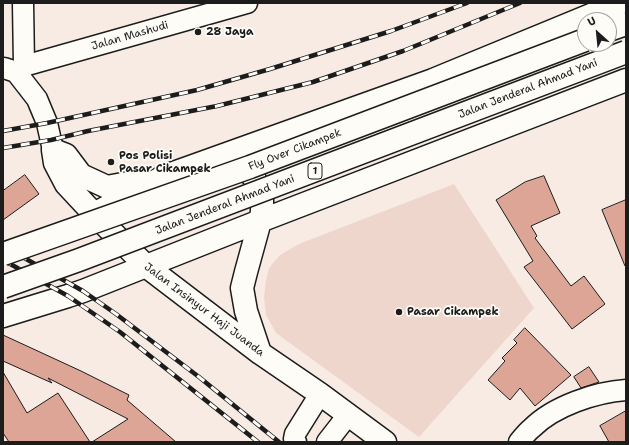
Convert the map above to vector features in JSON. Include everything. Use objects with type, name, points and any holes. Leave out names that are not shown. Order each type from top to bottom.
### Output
[{"type":"highway","points":[[53,150],[66,155],[81,175],[107,187],[165,176],[433,80],[620,3]]},
{"type":"highway","name":"Fly Over Cikampek","points":[[3,254],[250,167],[577,43]]},
{"type":"highway","name":"Jalan Jenderal Ahmad Yani","points":[[3,287],[87,257],[626,52]]},
{"type":"highway","points":[[3,316],[68,296],[626,80]]},
{"type":"highway","name":"Jalan Insinyur Haji Juanda","points":[[53,150],[55,163],[66,184],[146,266],[260,353],[320,394],[385,442]]},
{"type":"highway","points":[[218,158],[228,160],[247,169],[254,178],[262,199],[260,221],[242,288],[246,311],[260,353]]},
{"type":"highway","points":[[94,214],[165,176]]},
{"type":"street","points":[[23,3],[14,68],[37,99],[47,123],[53,150]]},
{"type":"street","name":"Jalan Mashudi","points":[[14,68],[247,3]]},
{"type":"street","points":[[519,442],[532,427],[554,411],[580,400],[615,390],[626,390]]},
{"type":"street","points":[[296,442],[294,439],[295,434],[320,394]]},
{"type":"street","points":[[327,442],[348,415]]},
{"type":"shaded area","name":"Pasar Cikampek","points":[[454,184],[534,308],[419,437],[276,333],[266,315],[264,298],[266,280],[269,268],[280,255],[299,244]]},
{"type":"building","points":[[25,175],[39,194],[3,220],[3,191]]},
{"type":"building","points":[[544,176],[560,213],[531,226],[537,236],[535,238],[571,286],[584,276],[605,304],[572,329],[524,267],[533,261],[496,200],[525,182]]},
{"type":"building","points":[[626,200],[626,266],[625,266],[602,210]]},
{"type":"building","points":[[525,328],[571,375],[535,406],[520,388],[510,400],[488,380],[505,361],[502,358],[517,343],[514,340]]},
{"type":"building","points":[[3,335],[129,395],[127,400],[176,442],[92,442],[128,419],[48,378],[52,383],[3,361]]},
{"type":"building","points":[[589,367],[599,382],[581,388],[574,377]]},
{"type":"building","points":[[3,372],[27,413],[58,393],[90,442],[9,442],[3,433]]},
{"type":"building","points":[[626,411],[626,442],[609,442],[600,426]]},
{"type":"railway","points":[[3,131],[47,123],[197,90],[391,31],[467,3]]},
{"type":"railway","points":[[3,148],[51,140],[88,131],[217,106],[313,82],[403,51],[520,3]]},
{"type":"railway","points":[[3,246],[83,291],[116,314],[199,377],[279,442]]},
{"type":"railway","points":[[3,260],[68,296],[120,332],[258,442]]},
{"type":"place","name":"28 Jaya","points":[[198,32]]},
{"type":"place","name":"Pos Polisi Pasar Cikampek","points":[[111,162]]},
{"type":"place","name":"Pasar Cikampek","points":[[399,312]]}]
